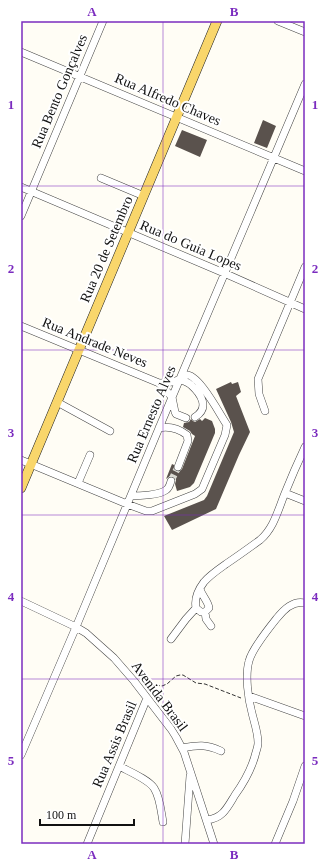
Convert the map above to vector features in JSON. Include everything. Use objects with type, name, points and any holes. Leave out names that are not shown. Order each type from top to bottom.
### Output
[{"type":"main road","name":"Rua 20 de Setembro","points":[[21,488],[217,21]]},
{"type":"street","name":"Rua Bento Gonçalves","points":[[21,216],[103,21]]},
{"type":"street","points":[[278,21],[305,32]]},
{"type":"street","name":"Rua Alfredo Chaves","points":[[21,52],[305,171]]},
{"type":"street","name":"Rua Ernesto Alves","points":[[21,755],[305,84]]},
{"type":"street","points":[[101,178],[144,196]]},
{"type":"street","name":"Rua do Guia Lopes","points":[[21,187],[305,309]]},
{"type":"street","points":[[265,411],[259,394],[258,379],[305,267]]},
{"type":"street","name":"Rua Andrade Neves","points":[[21,326],[159,383],[180,380],[184,376],[190,375],[201,384],[227,425],[225,435],[202,489],[195,494],[152,511],[146,511],[127,504]]},
{"type":"street","points":[[180,380],[191,385],[202,400],[203,404],[201,412],[195,417]]},
{"type":"street","name":"Rua Andrade Neves","points":[[159,383],[172,397]]},
{"type":"street","points":[[172,397],[176,414],[186,418]]},
{"type":"street","points":[[57,402],[110,431]]},
{"type":"street","points":[[159,428],[170,427],[187,435],[188,442],[178,466]]},
{"type":"street","points":[[205,612],[201,612],[196,608],[195,602],[200,589],[205,581],[217,571],[266,535],[271,527],[284,493],[305,447]]},
{"type":"street","points":[[78,483],[90,455]]},
{"type":"street","points":[[21,460],[127,504]]},
{"type":"street","points":[[131,496],[144,496],[162,492],[166,490],[172,481]]},
{"type":"street","points":[[284,493],[305,502]]},
{"type":"street","points":[[200,589],[209,608],[205,612]]},
{"type":"street","name":"Avenida Brasil","points":[[21,601],[86,633],[106,650],[134,681],[171,729],[182,748],[191,771],[214,844]]},
{"type":"street","points":[[206,820],[214,819],[222,815],[250,771],[255,757],[258,743],[255,722],[249,699],[248,668],[249,660],[253,651],[284,610],[296,602],[305,602]]},
{"type":"street","points":[[171,639],[196,608]]},
{"type":"street","points":[[205,612],[206,619],[211,626]]},
{"type":"street","name":"Rua Assis Brasil","points":[[87,844],[147,698]]},
{"type":"street","points":[[249,699],[305,716]]},
{"type":"street","points":[[182,748],[198,745],[209,746],[221,751]]},
{"type":"street","points":[[119,766],[142,778],[154,787],[163,822]]},
{"type":"street","points":[[275,844],[293,801],[305,766]]},
{"type":"street","points":[[185,844],[191,771]]},
{"type":"path","points":[[134,681],[162,686],[180,674],[196,683],[205,684],[249,699]]},
{"type":"building","points":[[263,120],[276,126],[267,148],[254,143]]},
{"type":"building","points":[[182,130],[207,140],[200,157],[175,146]]},
{"type":"building","points":[[231,382],[232,384],[238,382],[241,392],[236,396],[250,432],[216,509],[172,530],[164,516],[204,500],[234,432],[216,389]]},
{"type":"building","points":[[205,418],[212,421],[215,433],[194,483],[190,487],[177,491],[175,478],[170,476],[166,479],[172,464],[174,465],[174,470],[176,471],[179,472],[182,469],[195,436],[183,427],[184,423],[189,422],[191,419],[195,422],[200,419],[202,421]]},
{"type":"tunnel","points":[[171,481],[178,467]]}]
